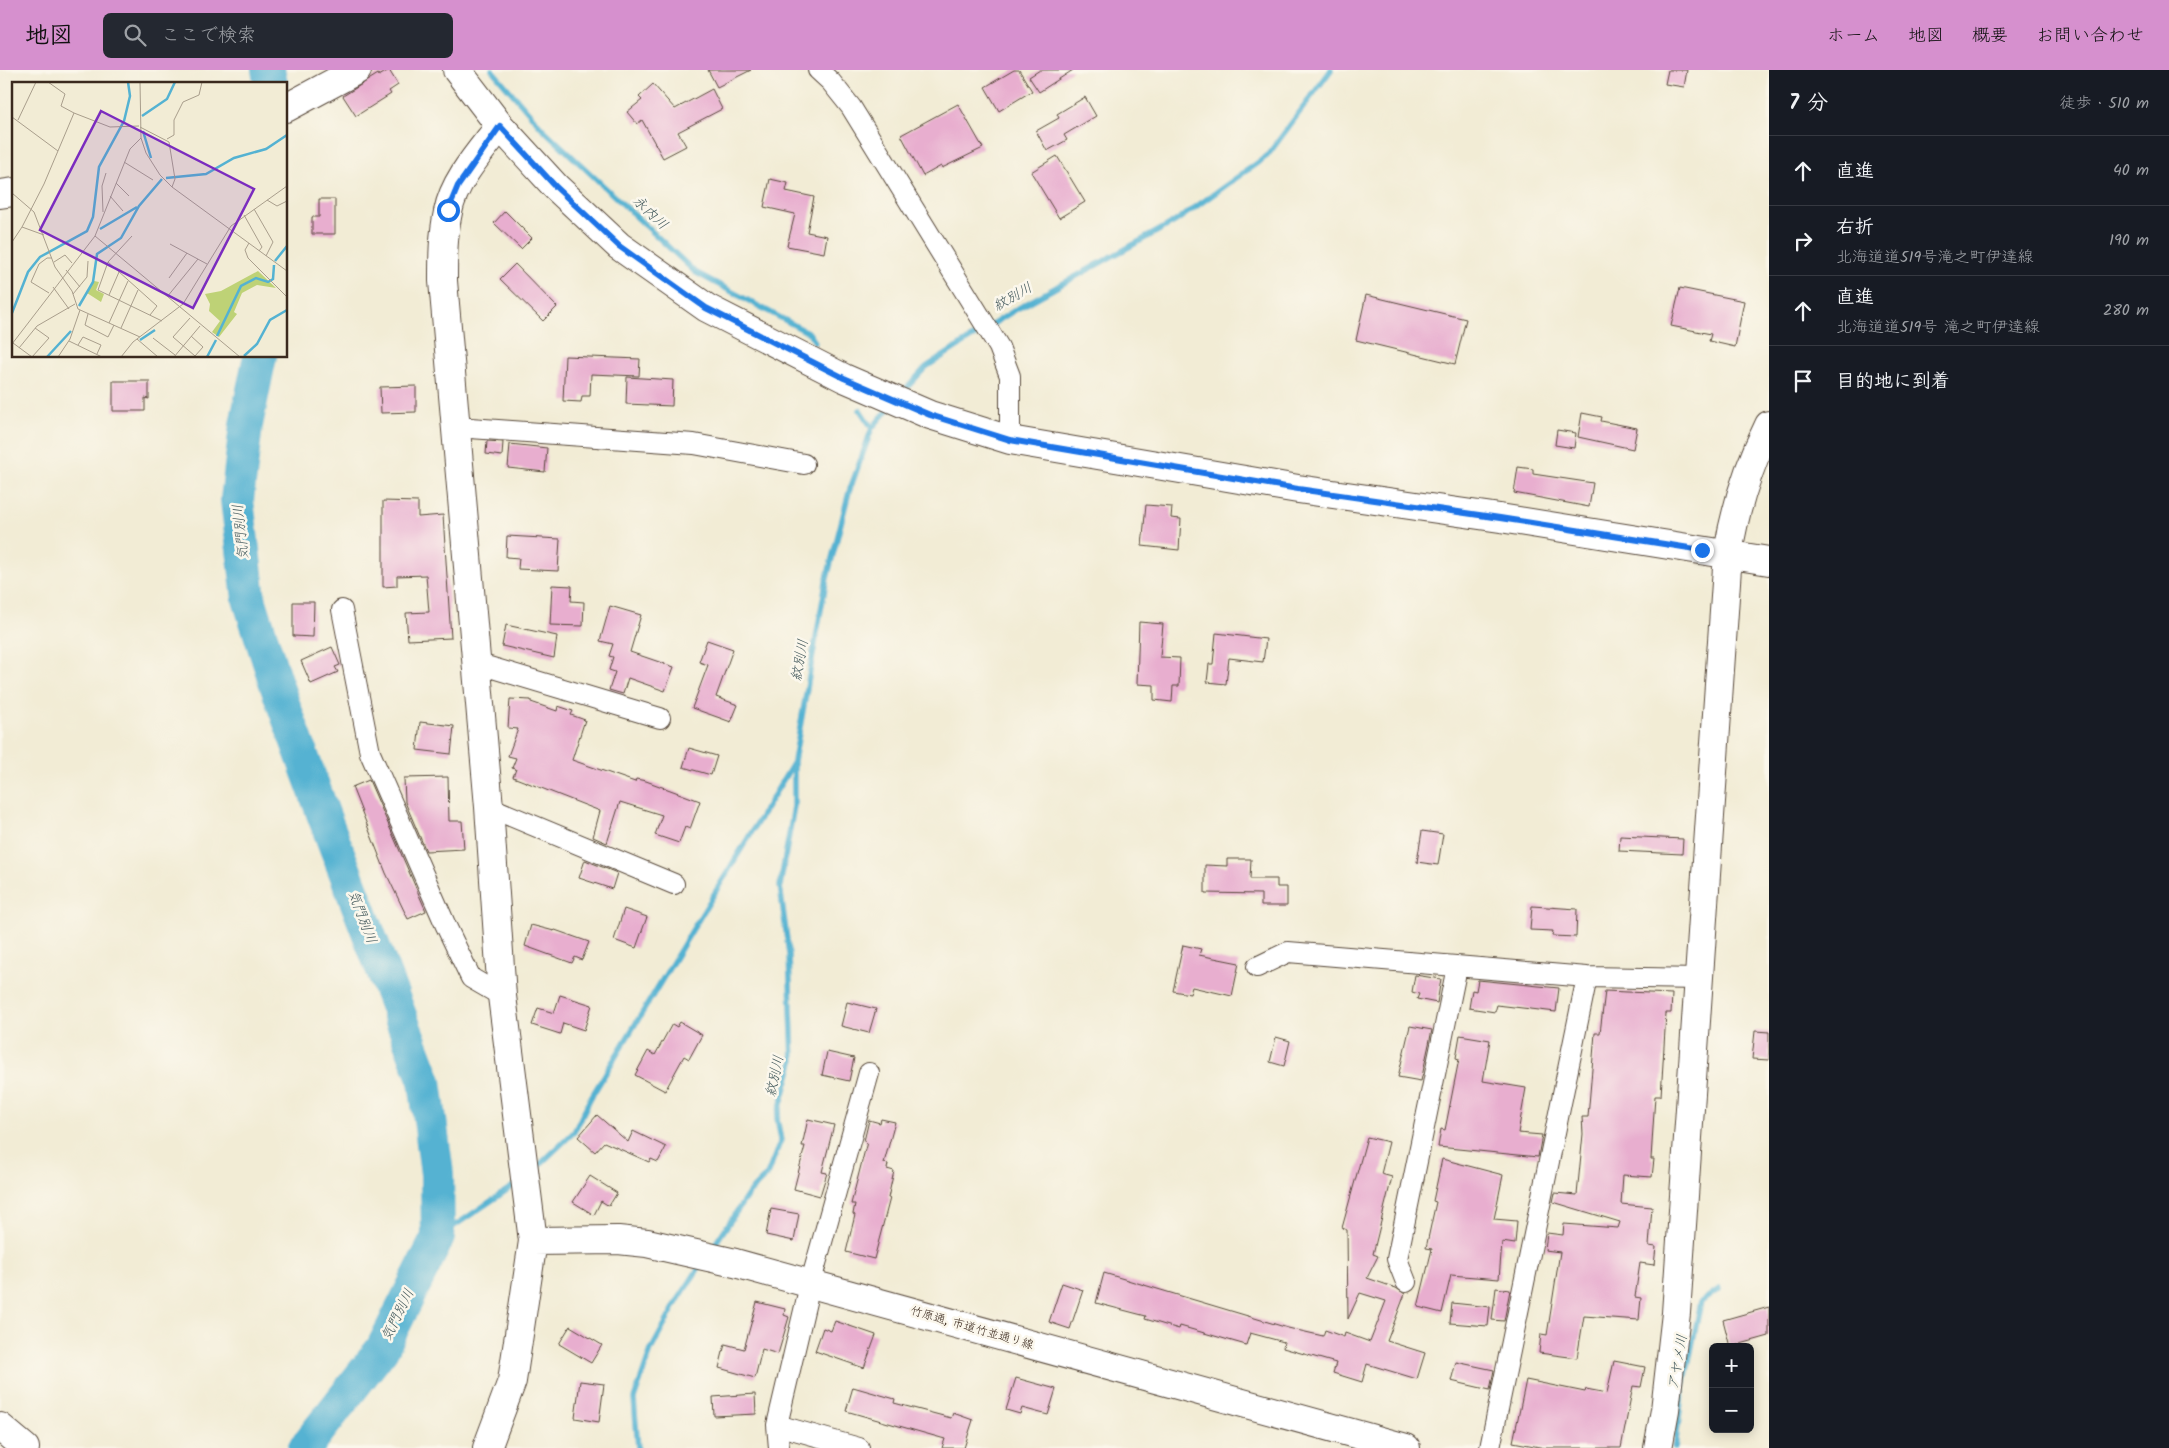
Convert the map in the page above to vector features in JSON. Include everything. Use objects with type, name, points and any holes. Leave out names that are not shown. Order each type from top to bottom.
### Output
[{"type":"street","points":[[291,106],[356,70]]},
{"type":"street","points":[[457,70],[500,126],[556,187],[619,246],[706,308],[844,378],[930,415],[1010,440],[1298,489],[1728,553],[1769,561]]},
{"type":"street","points":[[818,70],[831,82],[851,107],[999,347],[1010,376],[1010,440]]},
{"type":"street","points":[[487,1448],[512,1381],[533,1241],[502,996],[489,807],[443,281],[444,242],[448,210],[458,186],[500,126]]},
{"type":"street","points":[[1658,1448],[1665,1410],[1676,1313],[1728,553],[1733,521],[1749,474],[1769,425]]},
{"type":"street","points":[[456,427],[694,444],[804,464]]},
{"type":"street","points":[[342,610],[370,753],[446,926],[471,978],[502,996]]},
{"type":"street","points":[[476,663],[660,718]]},
{"type":"street","points":[[489,807],[674,884]]},
{"type":"street","points":[[1257,967],[1288,952],[1587,977],[1699,979]]},
{"type":"street","points":[[1406,1282],[1398,1259],[1457,967]]},
{"type":"street","points":[[1490,1448],[1587,977]]},
{"type":"street","points":[[779,1448],[776,1426],[810,1285],[868,1073]]},
{"type":"street","name":"竹原通, 市道竹並通り線","points":[[533,1241],[618,1240],[647,1243],[735,1263],[810,1285],[920,1313],[1199,1393],[1406,1448]]},
{"type":"street","points":[[0,1426],[25,1448]]},
{"type":"street","points":[[776,1426],[859,1448]]},
{"type":"building","points":[[389,70],[398,85],[389,91],[391,94],[356,116],[343,96],[378,74],[379,76]]},
{"type":"building","points":[[708,70],[751,70],[717,87]]},
{"type":"building","points":[[1014,70],[1019,70],[1032,91],[999,111],[985,87]]},
{"type":"building","points":[[1040,70],[1073,70],[1039,92],[1029,77]]},
{"type":"building","points":[[1668,70],[1687,70],[1684,87],[1665,84]]},
{"type":"building","points":[[653,84],[675,109],[712,89],[722,109],[678,132],[686,146],[663,158],[642,120],[637,124],[627,112],[642,100],[639,97]]},
{"type":"building","points":[[1085,97],[1096,116],[1064,135],[1067,140],[1047,151],[1036,131],[1059,118],[1057,114]]},
{"type":"building","points":[[958,104],[983,148],[923,176],[901,135]]},
{"type":"building","points":[[1057,156],[1085,202],[1059,218],[1031,172]]},
{"type":"building","points":[[770,179],[788,183],[786,191],[814,197],[807,232],[827,236],[824,253],[787,246],[795,214],[764,207]]},
{"type":"building","points":[[319,199],[335,199],[335,234],[312,234],[312,217],[319,217]]},
{"type":"building","points":[[505,211],[532,238],[521,249],[494,223]]},
{"type":"building","points":[[515,264],[557,307],[543,321],[500,279]]},
{"type":"building","points":[[1680,288],[1744,301],[1735,347],[1709,341],[1711,334],[1671,326]]},
{"type":"building","points":[[1366,295],[1466,319],[1455,364],[1356,340]]},
{"type":"building","points":[[565,356],[640,359],[639,376],[591,374],[590,396],[582,396],[581,402],[563,401]]},
{"type":"building","points":[[627,377],[673,380],[672,406],[626,404]]},
{"type":"building","points":[[113,381],[149,381],[149,399],[145,398],[145,411],[113,411]]},
{"type":"building","points":[[416,386],[416,412],[381,413],[380,387]]},
{"type":"building","points":[[1582,413],[1602,417],[1601,421],[1637,428],[1633,449],[1578,437]]},
{"type":"building","points":[[1557,430],[1576,433],[1574,448],[1555,445]]},
{"type":"building","points":[[487,441],[503,442],[502,456],[486,454]]},
{"type":"building","points":[[510,444],[547,448],[545,472],[508,468]]},
{"type":"building","points":[[1518,467],[1533,469],[1533,474],[1593,483],[1589,507],[1514,493]]},
{"type":"building","points":[[383,501],[418,502],[418,517],[443,515],[451,638],[408,640],[406,613],[429,612],[426,575],[397,576],[397,586],[383,587]]},
{"type":"building","points":[[1146,505],[1172,507],[1171,518],[1181,519],[1179,550],[1142,546]]},
{"type":"building","points":[[507,536],[560,539],[558,571],[518,569],[519,558],[506,557]]},
{"type":"building","points":[[552,585],[572,586],[571,601],[584,602],[583,626],[550,625]]},
{"type":"building","points":[[293,602],[314,602],[313,637],[293,636]]},
{"type":"building","points":[[610,606],[641,615],[630,652],[674,667],[665,691],[628,678],[623,694],[609,690],[615,672],[609,670],[613,657],[609,656],[613,644],[600,641]]},
{"type":"building","points":[[1139,622],[1163,624],[1160,657],[1180,658],[1179,686],[1173,686],[1172,702],[1154,700],[1154,685],[1137,684]]},
{"type":"building","points":[[506,625],[557,636],[554,658],[502,646]]},
{"type":"building","points":[[1216,633],[1266,639],[1263,662],[1229,658],[1226,684],[1207,682],[1209,664],[1213,664]]},
{"type":"building","points":[[707,640],[733,649],[716,697],[738,705],[731,722],[692,708],[708,665],[699,662]]},
{"type":"building","points":[[332,647],[340,665],[335,667],[338,672],[311,684],[301,661]]},
{"type":"building","points":[[510,699],[531,700],[531,702],[557,711],[558,706],[573,711],[571,715],[585,720],[572,760],[635,782],[636,779],[646,781],[700,801],[690,829],[685,827],[679,843],[655,835],[662,815],[620,802],[607,843],[593,837],[600,811],[513,777],[516,769],[512,768],[516,758],[508,756],[518,729],[508,728]]},
{"type":"building","points":[[420,722],[454,726],[451,754],[417,750]]},
{"type":"building","points":[[689,748],[717,756],[711,775],[683,767]]},
{"type":"building","points":[[448,777],[449,821],[462,821],[464,849],[426,851],[405,802],[404,778]]},
{"type":"building","points":[[369,780],[426,911],[408,919],[386,873],[352,787]]},
{"type":"building","points":[[1422,831],[1443,834],[1438,865],[1417,862]]},
{"type":"building","points":[[1620,836],[1683,839],[1682,854],[1619,851]]},
{"type":"building","points":[[1227,859],[1251,859],[1250,879],[1277,879],[1277,887],[1287,887],[1287,906],[1261,906],[1261,894],[1205,893],[1205,865],[1227,866]]},
{"type":"building","points":[[585,860],[617,873],[612,889],[579,878]]},
{"type":"building","points":[[1532,906],[1577,909],[1576,937],[1552,936],[1553,931],[1530,930]]},
{"type":"building","points":[[624,909],[647,917],[636,948],[614,940]]},
{"type":"building","points":[[531,925],[555,930],[589,942],[582,960],[575,957],[572,963],[525,946]]},
{"type":"building","points":[[1183,945],[1201,949],[1199,955],[1239,963],[1232,996],[1192,987],[1190,994],[1173,991]]},
{"type":"building","points":[[1415,975],[1441,979],[1437,1003],[1417,999],[1419,994],[1412,992]]},
{"type":"building","points":[[1478,980],[1559,988],[1556,1012],[1497,1005],[1495,1012],[1469,1008],[1472,990],[1476,991]]},
{"type":"building","points":[[1605,991],[1672,994],[1671,1013],[1666,1013],[1661,1096],[1655,1096],[1651,1159],[1654,1159],[1652,1177],[1623,1175],[1621,1204],[1652,1207],[1649,1246],[1656,1247],[1654,1265],[1640,1263],[1635,1297],[1641,1298],[1639,1320],[1584,1316],[1577,1358],[1539,1353],[1541,1334],[1547,1335],[1560,1252],[1545,1250],[1547,1233],[1563,1235],[1564,1224],[1618,1228],[1620,1222],[1553,1202],[1555,1193],[1577,1195],[1583,1134],[1582,1117],[1588,1117],[1595,1033],[1600,1033]]},
{"type":"building","points":[[560,995],[592,1005],[584,1030],[563,1023],[560,1034],[532,1025],[538,1008],[554,1013]]},
{"type":"building","points":[[847,1002],[876,1009],[869,1033],[841,1026]]},
{"type":"building","points":[[680,1022],[702,1035],[689,1059],[684,1056],[665,1091],[635,1075],[648,1051],[655,1055],[672,1024],[677,1027]]},
{"type":"building","points":[[1410,1026],[1432,1030],[1421,1081],[1398,1077]]},
{"type":"building","points":[[1755,1031],[1769,1032],[1769,1060],[1752,1059]]},
{"type":"building","points":[[1460,1035],[1490,1040],[1483,1081],[1526,1088],[1518,1133],[1542,1135],[1538,1157],[1438,1147],[1441,1129],[1445,1130],[1459,1059],[1456,1058]]},
{"type":"building","points":[[1276,1037],[1290,1041],[1284,1066],[1270,1062]]},
{"type":"building","points":[[827,1052],[854,1058],[849,1081],[822,1075]]},
{"type":"building","points":[[597,1115],[628,1142],[633,1131],[666,1147],[658,1162],[651,1159],[649,1162],[604,1142],[595,1152],[578,1137]]},
{"type":"building","points":[[808,1119],[834,1125],[822,1172],[827,1173],[820,1196],[794,1189],[805,1146],[802,1146]]},
{"type":"building","points":[[881,1119],[895,1122],[884,1163],[888,1164],[887,1169],[894,1171],[888,1198],[890,1198],[874,1259],[846,1252],[855,1215],[853,1214],[855,1204],[851,1204],[867,1142],[864,1141],[869,1120],[880,1123]]},
{"type":"building","points":[[1367,1137],[1389,1142],[1381,1174],[1392,1177],[1373,1254],[1378,1256],[1367,1278],[1396,1288],[1405,1294],[1387,1341],[1425,1353],[1417,1379],[1367,1364],[1362,1382],[1333,1373],[1336,1363],[1283,1348],[1284,1342],[1250,1333],[1246,1345],[1180,1326],[1179,1329],[1145,1319],[1146,1316],[1096,1303],[1104,1273],[1288,1328],[1323,1336],[1325,1330],[1344,1337],[1345,1333],[1370,1342],[1386,1301],[1360,1293],[1348,1319],[1347,1230],[1342,1228]]},
{"type":"building","points":[[1442,1159],[1503,1175],[1494,1219],[1517,1221],[1515,1244],[1502,1242],[1499,1279],[1451,1275],[1442,1313],[1418,1307],[1432,1249],[1426,1248],[1436,1202],[1433,1201]]},
{"type":"building","points":[[590,1176],[617,1193],[609,1206],[601,1201],[594,1215],[573,1202]]},
{"type":"building","points":[[771,1209],[799,1214],[794,1241],[766,1235]]},
{"type":"building","points":[[1062,1283],[1083,1290],[1070,1329],[1049,1322]]},
{"type":"building","points":[[1496,1288],[1510,1290],[1504,1321],[1492,1320]]},
{"type":"building","points":[[757,1302],[785,1309],[784,1315],[789,1317],[778,1354],[762,1349],[755,1378],[719,1368],[725,1344],[744,1349]]},
{"type":"building","points":[[1452,1303],[1490,1307],[1488,1326],[1450,1323]]},
{"type":"building","points":[[1769,1307],[1769,1336],[1744,1343],[1729,1343],[1723,1320]]},
{"type":"building","points":[[835,1321],[876,1335],[864,1368],[815,1351],[823,1328],[831,1331]]},
{"type":"building","points":[[570,1326],[602,1345],[591,1363],[559,1344]]},
{"type":"building","points":[[1614,1361],[1645,1367],[1641,1387],[1633,1386],[1621,1448],[1545,1448],[1513,1442],[1526,1380],[1585,1392],[1586,1389],[1607,1393]]},
{"type":"building","points":[[1456,1362],[1494,1370],[1490,1390],[1451,1381]]},
{"type":"building","points":[[1016,1378],[1056,1389],[1048,1415],[1022,1408],[1020,1414],[1006,1410]]},
{"type":"building","points":[[580,1381],[604,1384],[599,1422],[575,1418]]},
{"type":"building","points":[[853,1387],[895,1399],[894,1403],[951,1418],[953,1413],[973,1420],[964,1448],[942,1448],[945,1439],[846,1411]]},
{"type":"building","points":[[755,1394],[756,1414],[714,1416],[713,1397]]},
{"type":"waterway","name":"気門別川","points":[[268,70],[271,82]]},
{"type":"waterway","name":"永内川","points":[[492,70],[543,129],[695,272],[809,333],[815,342]]},
{"type":"waterway","name":"紋別川","points":[[901,394],[926,367],[1015,310],[1176,221],[1267,156],[1331,70]]},
{"type":"waterway","name":"気門別川","points":[[260,358],[246,425],[237,500],[249,599],[277,687],[325,819],[425,1081],[437,1174],[438,1237],[382,1349],[305,1448]]},
{"type":"waterway","name":"紋別川","points":[[711,1250],[749,1193],[767,1175],[781,1140],[777,1118],[793,1062],[789,955],[780,886],[794,806],[794,761],[826,582],[849,492],[872,428],[890,407]]},
{"type":"waterway","name":"永内川","points":[[860,410],[872,428]]},
{"type":"waterway","points":[[532,1172],[574,1132],[590,1099],[794,762]]},
{"type":"waterway","points":[[438,1237],[519,1182]]},
{"type":"waterway","name":"紋別川","points":[[638,1448],[634,1399],[651,1350],[678,1300],[702,1263]]},
{"type":"waterway","name":"アヤメ川","points":[[1675,1448],[1682,1395],[1701,1302],[1719,1289]]},
{"type":"route","points":[[448,210],[458,186],[500,126],[556,187],[619,246],[706,308],[844,378],[930,415],[1010,440],[1298,489],[1702,550]]}]
